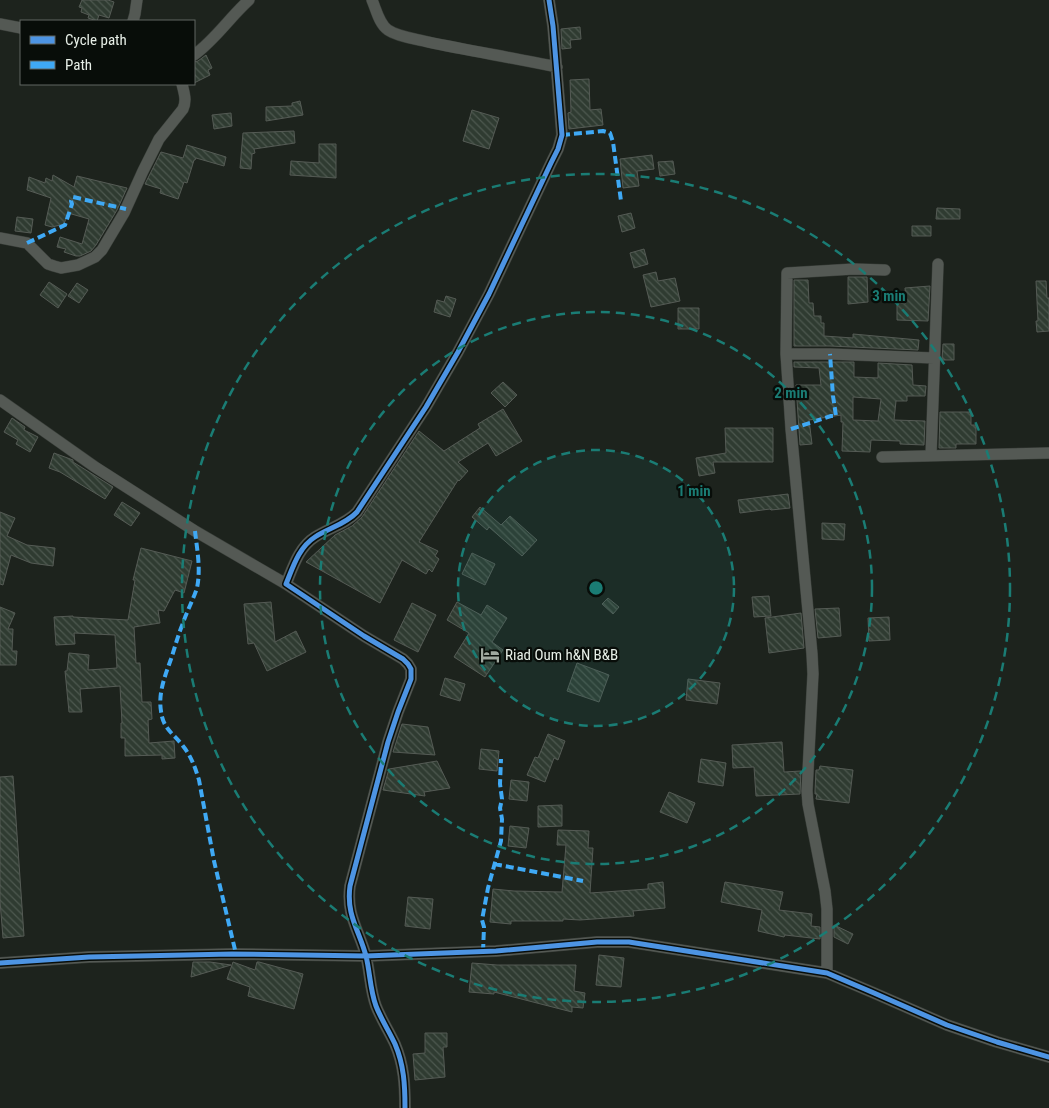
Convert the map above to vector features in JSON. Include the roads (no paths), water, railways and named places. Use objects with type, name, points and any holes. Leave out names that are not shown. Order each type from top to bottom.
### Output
[{"type":"street","points":[[133,20],[136,0]]},
{"type":"street","points":[[195,54],[249,0]]},
{"type":"street","points":[[372,0],[383,25],[392,32],[452,47],[557,67]]},
{"type":"street","points":[[286,584],[299,554],[310,541],[353,516],[362,505],[426,407],[490,294],[551,163],[562,135],[557,67],[549,0]]},
{"type":"street","points":[[0,24],[20,28]]},
{"type":"street","points":[[0,238],[27,243],[48,264],[60,268],[78,265],[95,257],[102,250],[124,213],[159,139],[183,109],[185,96],[182,85]]},
{"type":"street","points":[[931,455],[938,264]]},
{"type":"street","points":[[826,973],[826,891],[807,797],[813,674],[790,429],[786,354],[787,273],[854,269],[885,270]]},
{"type":"street","points":[[786,354],[934,358]]},
{"type":"street","points":[[0,400],[95,467],[195,531],[286,584],[364,636],[403,659],[411,669],[411,679],[388,742],[348,897],[349,909],[366,956],[375,1004],[395,1043],[402,1063],[405,1076],[406,1108]]},
{"type":"street","points":[[882,457],[1049,453]]},
{"type":"street","points":[[0,964],[89,957],[232,954],[366,956],[496,951],[597,942],[629,942],[826,973],[947,1025],[1049,1057]]},
{"type":"place","name":"Riad Oum h&N B&B","points":[[490,655]]}]
